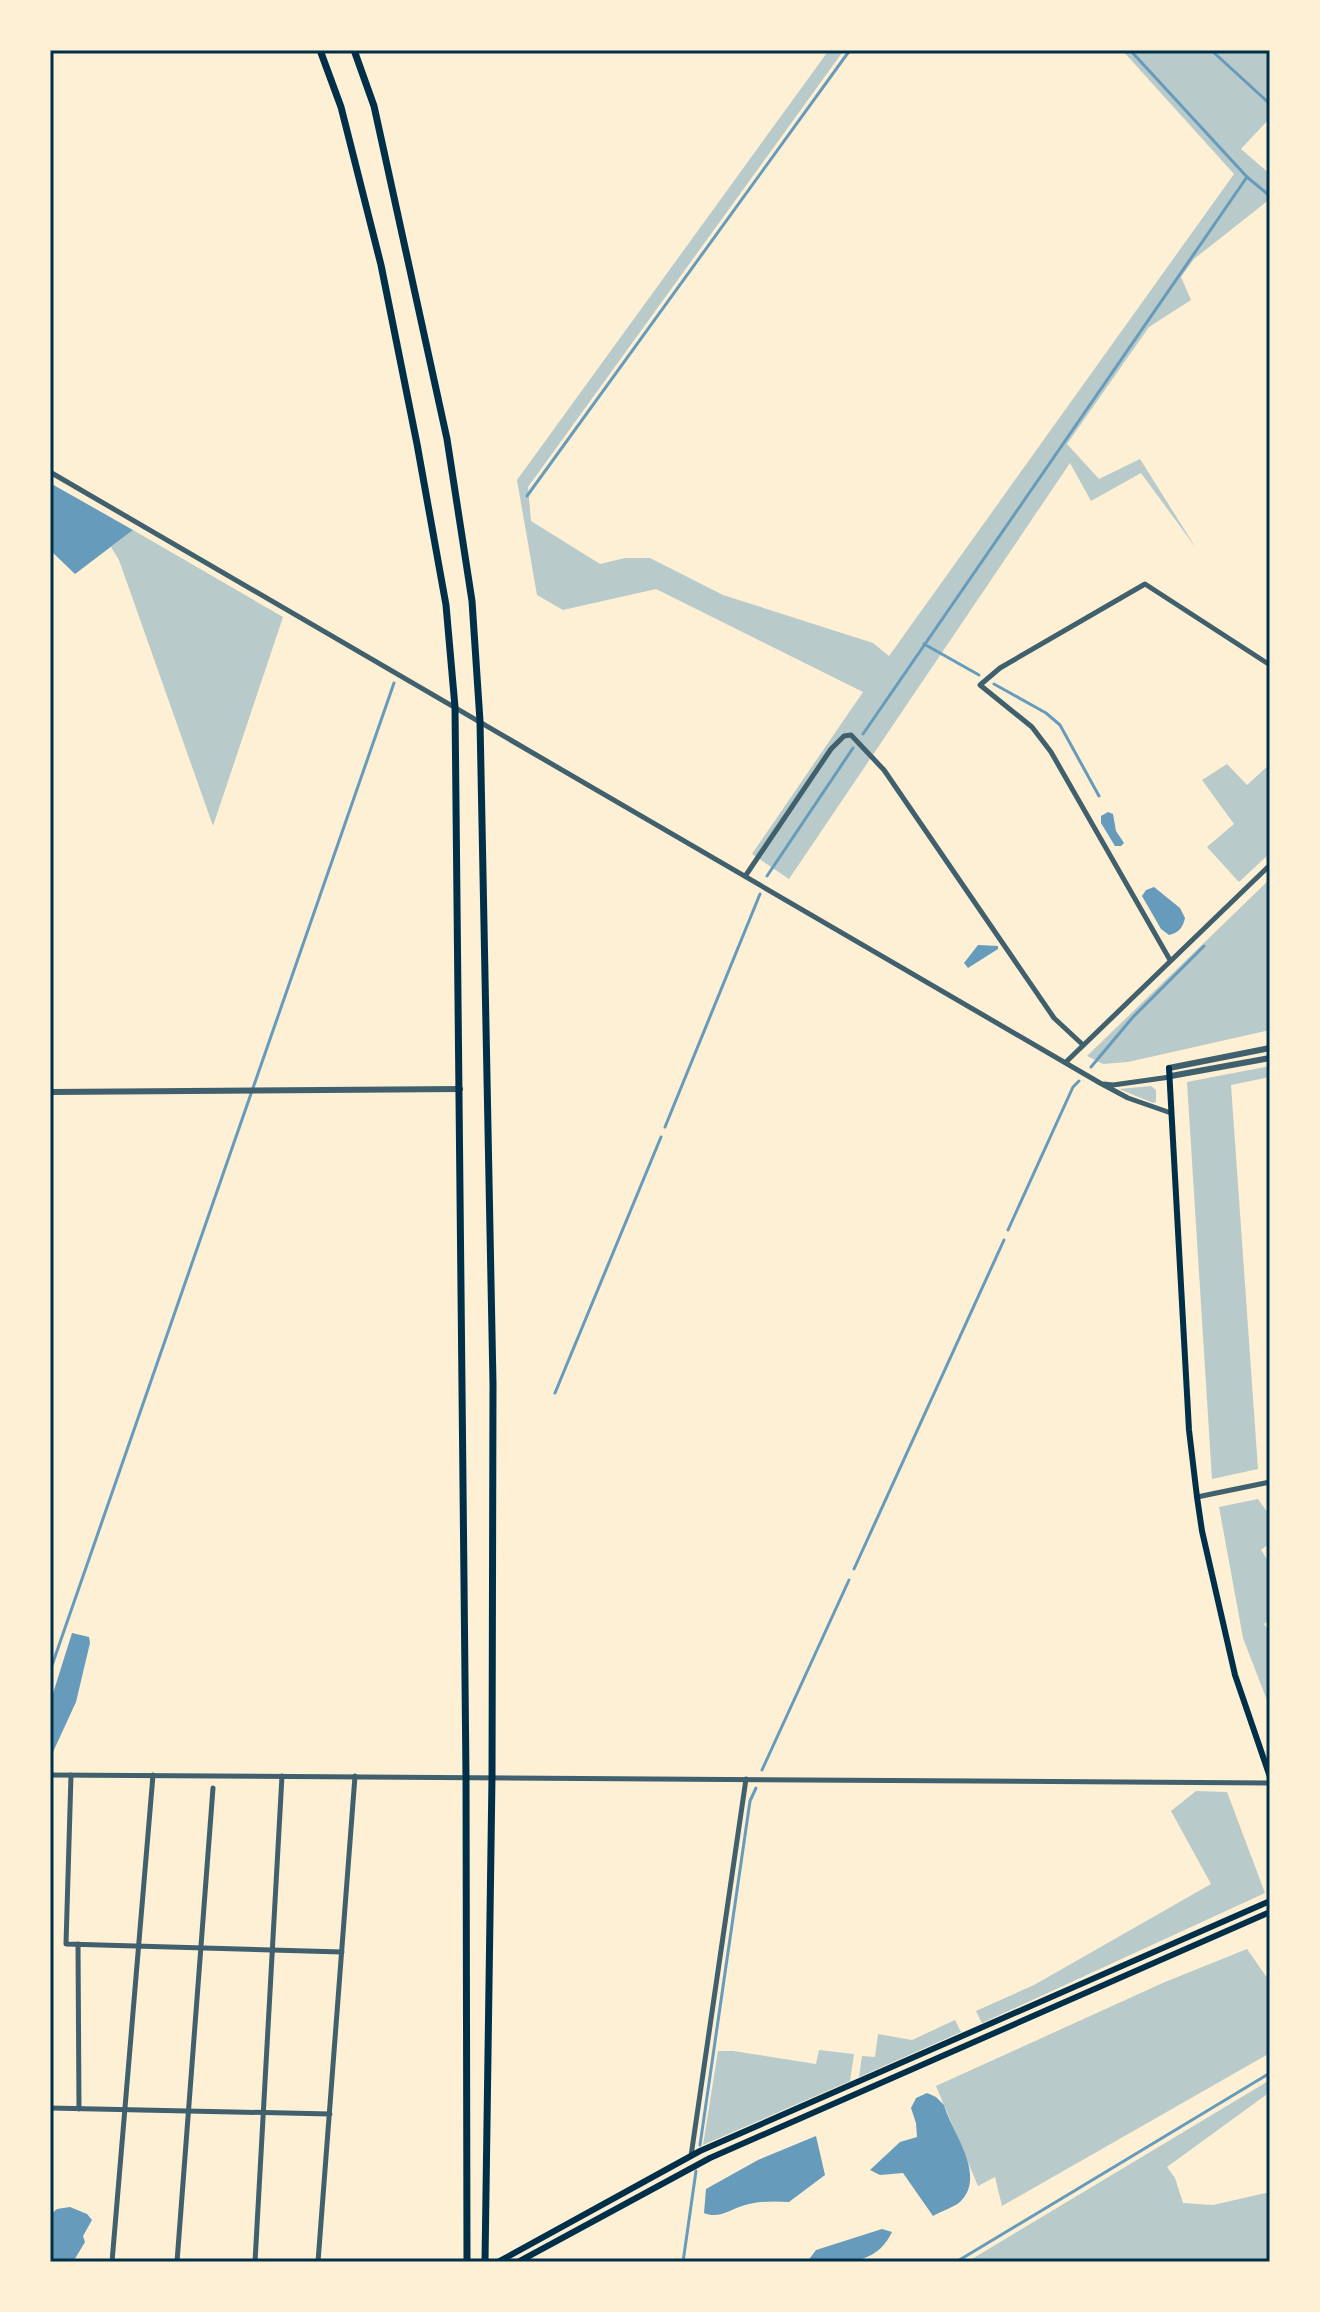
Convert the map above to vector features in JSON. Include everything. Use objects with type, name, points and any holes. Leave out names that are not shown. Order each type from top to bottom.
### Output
[{"type":"main road","points":[[320,50],[341,107],[390,310],[446,605],[455,707],[466,1776],[467,2262]]},
{"type":"main road","points":[[354,50],[374,106],[447,439],[472,601],[480,721],[493,1384],[492,1777],[485,2262]]},
{"type":"main road","points":[[1169,1068],[1189,1430],[1197,1497],[1235,1675],[1270,1780]]},
{"type":"main road","points":[[498,2262],[691,2156],[1270,1901]]},
{"type":"main road","points":[[518,2262],[710,2158],[1270,1912]]},
{"type":"street","points":[[50,472],[1100,1083],[1128,1098],[1172,1113]]},
{"type":"street","points":[[1170,960],[1051,752],[1032,727],[980,685],[1000,668],[1145,584],[1270,665]]},
{"type":"street","points":[[746,875],[831,749],[844,736],[851,735],[884,770],[1054,1018],[1082,1044]]},
{"type":"street","points":[[1066,1062],[1270,865]]},
{"type":"street","points":[[1169,1068],[1270,1048]]},
{"type":"street","points":[[1100,1083],[1113,1085],[1270,1058]]},
{"type":"street","points":[[50,1092],[460,1089]]},
{"type":"street","points":[[1197,1497],[1270,1482]]},
{"type":"street","points":[[50,1775],[1270,1780]]},
{"type":"street","points":[[71,1775],[66,1944],[342,1952]]},
{"type":"street","points":[[112,2262],[153,1775]]},
{"type":"street","points":[[255,2262],[282,1776]]},
{"type":"street","points":[[318,2262],[355,1776]]},
{"type":"street","points":[[691,2156],[746,1779]]},
{"type":"street","points":[[177,2262],[213,1788]]},
{"type":"street","points":[[78,1944],[79,2109]]},
{"type":"street","points":[[50,2108],[330,2114]]},
{"type":"shaded area","points":[[829,50],[844,50],[528,487],[531,521],[600,564],[625,558],[650,558],[723,595],[873,643],[889,656],[1234,174],[1122,50],[1270,50],[1270,118],[1241,149],[1270,174],[1270,199],[1194,259],[1181,277],[1191,300],[1149,327],[1067,444],[1099,479],[1140,459],[1196,548],[1141,473],[1091,501],[1070,463],[789,879],[752,854],[863,692],[656,589],[563,610],[537,595],[517,480]]},
{"type":"shaded area","points":[[133,530],[283,617],[213,826],[119,560],[111,547]]},
{"type":"shaded area","points":[[1227,764],[1247,785],[1270,764],[1270,853],[1239,882],[1207,847],[1234,824],[1202,780]]},
{"type":"shaded area","points":[[1270,879],[1270,1030],[1128,1062],[1103,1064],[1087,1056]]},
{"type":"shaded area","points":[[1270,1066],[1270,1077],[1231,1085],[1258,1469],[1212,1479],[1187,1082]]},
{"type":"shaded area","points":[[1151,1086],[1156,1090],[1156,1102],[1153,1103],[1119,1089]]},
{"type":"shaded area","points":[[1258,1499],[1270,1516],[1270,1543],[1261,1550],[1270,1564],[1270,1619],[1264,1624],[1270,1634],[1270,1708],[1243,1638],[1219,1507]]},
{"type":"shaded area","points":[[1196,1791],[1227,1792],[1265,1893],[982,2023],[976,2011],[1034,1985],[1211,1884],[1171,1811]]},
{"type":"shaded area","points":[[1247,1949],[1270,1982],[1270,2053],[1002,2206],[995,2177],[978,2186],[936,2086],[1165,1982]]},
{"type":"shaded area","points":[[955,2020],[961,2032],[859,2077],[862,2056],[875,2057],[878,2034],[912,2040]]},
{"type":"shaded area","points":[[819,2050],[854,2054],[850,2081],[703,2145],[718,2051],[816,2064]]},
{"type":"shaded area","points":[[1270,2080],[1270,2092],[1167,2167],[1175,2178],[1183,2203],[1213,2205],[1270,2192],[1270,2262],[967,2262]]},
{"type":"water","points":[[50,483],[133,530],[75,574],[50,550]]},
{"type":"water","points":[[1108,812],[1113,814],[1116,831],[1124,843],[1121,846],[1115,846],[1101,823],[1101,816]]},
{"type":"water","points":[[1154,887],[1180,908],[1185,918],[1180,929],[1172,934],[1161,929],[1142,896]]},
{"type":"water","points":[[978,945],[998,946],[998,949],[968,968],[964,963]]},
{"type":"water","points":[[72,1633],[89,1637],[90,1643],[76,1702],[53,1752],[50,1752],[50,1703]]},
{"type":"water","points":[[927,2093],[944,2105],[965,2153],[970,2179],[961,2201],[933,2216],[903,2173],[880,2175],[870,2170],[900,2142],[917,2137],[911,2108],[916,2098]]},
{"type":"water","points":[[816,2136],[825,2175],[789,2202],[759,2202],[721,2214],[704,2213],[706,2189],[758,2160]]},
{"type":"water","points":[[70,2207],[87,2214],[92,2220],[83,2236],[85,2242],[73,2262],[50,2262],[50,2215],[57,2209]]},
{"type":"water","points":[[882,2229],[892,2232],[885,2244],[866,2257],[844,2262],[807,2262],[816,2250]]},
{"type":"waterway","points":[[527,496],[850,50]]},
{"type":"waterway","points":[[1130,50],[1247,177],[1270,196]]},
{"type":"waterway","points":[[1211,50],[1270,104]]},
{"type":"waterway","points":[[863,734],[1247,177]]},
{"type":"waterway","points":[[924,644],[979,675]]},
{"type":"waterway","points":[[50,1671],[394,683]]},
{"type":"waterway","points":[[994,684],[1046,713],[1060,725],[1099,796]]},
{"type":"waterway","points":[[767,876],[853,748]]},
{"type":"waterway","points":[[665,1127],[760,894]]},
{"type":"waterway","points":[[1091,1067],[1133,1017],[1204,946]]},
{"type":"waterway","points":[[1008,1230],[1073,1087],[1079,1081]]},
{"type":"waterway","points":[[555,1393],[661,1137]]},
{"type":"waterway","points":[[854,1569],[1004,1240]]},
{"type":"waterway","points":[[762,1770],[849,1580]]},
{"type":"waterway","points":[[700,2145],[750,1801],[756,1788]]},
{"type":"waterway","points":[[956,2262],[1270,2073]]},
{"type":"waterway","points":[[683,2262],[696,2171]]}]
